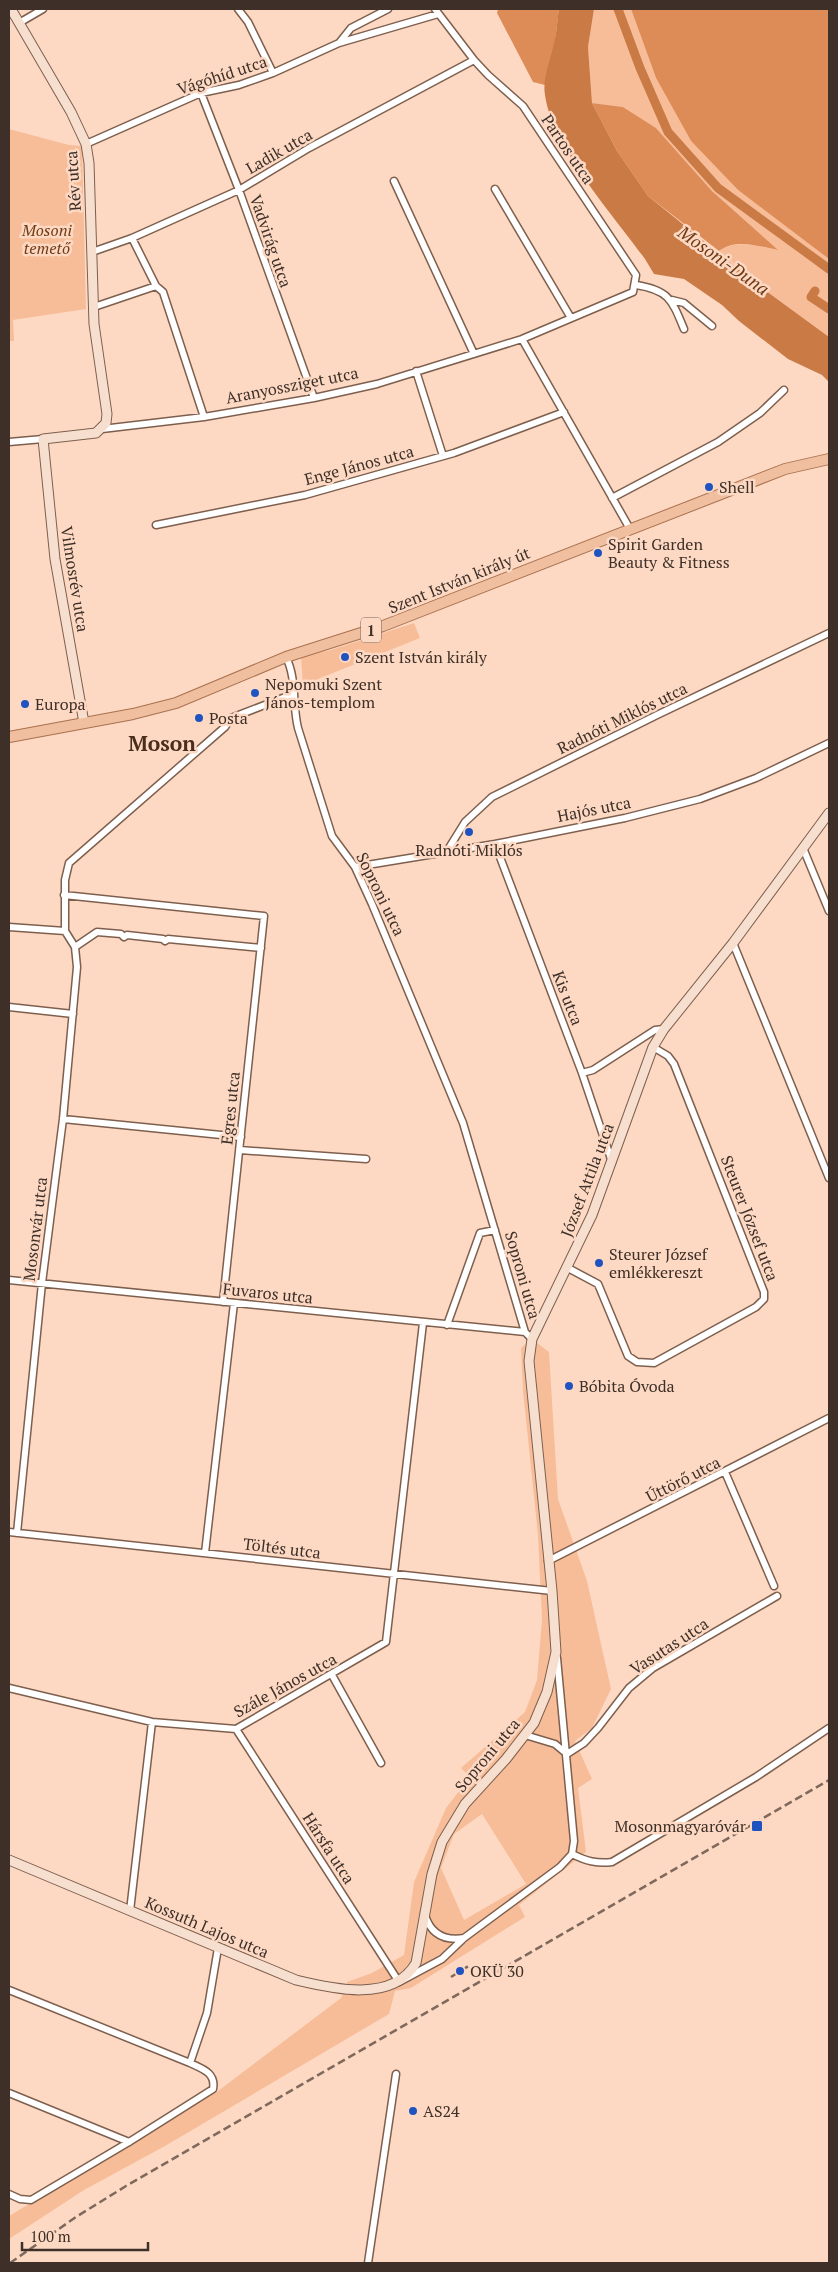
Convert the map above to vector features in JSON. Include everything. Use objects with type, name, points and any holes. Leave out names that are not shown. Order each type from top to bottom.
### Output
[{"type":"main road","name":"Szent István király út","points":[[9,736],[84,723],[176,703],[286,656],[383,626],[785,468],[829,459]]},
{"type":"street","name":"Rév utca","points":[[11,9],[76,119],[86,144],[89,163],[96,341],[107,414],[106,423],[102,429]]},
{"type":"street","points":[[19,23],[43,9]]},
{"type":"street","points":[[238,9],[248,22],[273,74]]},
{"type":"street","name":"Vágóhíd utca","points":[[339,43],[352,28],[388,9]]},
{"type":"street","name":"Vágóhíd utca","points":[[86,144],[201,93],[239,85],[273,74],[339,43],[436,11]]},
{"type":"street","name":"Partos utca","points":[[436,11],[488,76],[523,106],[636,275],[636,285]]},
{"type":"street","name":"Ladik utca","points":[[92,252],[132,238],[239,190],[309,148],[474,60]]},
{"type":"street","name":"Vadvirág utca","points":[[201,93],[239,190],[314,398]]},
{"type":"street","points":[[394,181],[474,354]]},
{"type":"street","points":[[495,189],[571,318]]},
{"type":"street","points":[[132,238],[156,286],[163,292],[204,417]]},
{"type":"street","points":[[636,285],[650,287],[663,292],[672,300],[684,329]]},
{"type":"street","name":"Aranyossziget utca","points":[[9,442],[204,417],[314,398],[377,384],[522,339],[633,292],[636,285]]},
{"type":"street","points":[[94,307],[156,286]]},
{"type":"street","points":[[672,300],[684,303],[712,326]]},
{"type":"street","points":[[522,339],[630,529]]},
{"type":"street","points":[[416,371],[443,456]]},
{"type":"street","points":[[612,498],[718,442],[760,413],[784,390]]},
{"type":"street","name":"Enge János utca","points":[[156,525],[305,495],[443,456],[564,412]]},
{"type":"street","name":"Vilmosrév utca","points":[[43,439],[54,559],[84,723]]},
{"type":"street","name":"Radnóti Miklós utca","points":[[447,851],[465,822],[492,797],[659,714],[829,634]]},
{"type":"street","name":"Soproni utca","points":[[286,656],[292,669],[293,694],[298,728],[332,836],[355,867],[463,1123],[524,1332],[532,1339],[529,1361],[552,1591],[556,1652],[542,1706],[525,1735],[465,1804],[452,1824],[435,1860],[416,1963],[408,1975],[399,1982]]},
{"type":"street","points":[[261,948],[97,932],[76,947],[65,931],[65,880],[69,863],[225,727],[231,718],[293,694]]},
{"type":"street","name":"Hajós utca","points":[[355,867],[494,844],[625,818],[700,799],[756,778],[829,743]]},
{"type":"street","name":"József Attila utca","points":[[532,1339],[592,1215],[653,1047],[829,813]]},
{"type":"street","name":"Kis utca","points":[[494,844],[582,1073],[612,1163]]},
{"type":"street","points":[[804,848],[829,911]]},
{"type":"street","name":"Egres utca","points":[[64,895],[264,916],[222,1302]]},
{"type":"street","points":[[9,927],[65,931]]},
{"type":"street","points":[[733,943],[829,1178]]},
{"type":"street","name":"Mosonvár utca","points":[[17,1533],[42,1283],[63,1119],[77,967],[76,947]]},
{"type":"street","points":[[9,1007],[72,1014]]},
{"type":"street","points":[[582,1073],[593,1070],[655,1030],[664,1030]]},
{"type":"street","name":"Steurer József utca","points":[[568,1268],[598,1284],[628,1356],[637,1362],[654,1363],[756,1307],[764,1299],[764,1292],[674,1064],[668,1056],[653,1047]]},
{"type":"street","points":[[63,1119],[241,1137]]},
{"type":"street","points":[[240,1150],[366,1159]]},
{"type":"street","points":[[447,1325],[480,1233],[495,1230]]},
{"type":"street","name":"Fuvaros utca","points":[[9,1280],[524,1332]]},
{"type":"street","points":[[205,1553],[234,1303]]},
{"type":"street","points":[[394,1575],[424,1323]]},
{"type":"street","name":"Úttörő utca","points":[[548,1561],[829,1418]]},
{"type":"street","points":[[725,1472],[774,1586]]},
{"type":"street","name":"Töltés utca","points":[[9,1532],[552,1591]]},
{"type":"street","name":"Szále János utca","points":[[9,1688],[152,1722],[236,1729],[386,1642],[394,1575]]},
{"type":"street","name":"Vasutas utca","points":[[567,1754],[584,1743],[629,1688],[653,1668],[777,1596]]},
{"type":"street","points":[[399,1982],[442,1959],[464,1938],[560,1867],[572,1854],[574,1841],[556,1652]]},
{"type":"street","points":[[332,1675],[381,1764]]},
{"type":"street","points":[[130,1911],[152,1722]]},
{"type":"street","points":[[572,1854],[584,1860],[600,1864],[612,1862],[756,1777],[829,1728]]},
{"type":"street","name":"Hársfa utca","points":[[236,1729],[399,1982]]},
{"type":"street","points":[[525,1735],[555,1744],[567,1754]]},
{"type":"street","name":"Kossuth Lajos utca","points":[[9,1860],[296,1980],[323,1987],[347,1989],[376,1988],[399,1982]]},
{"type":"street","points":[[424,1912],[430,1927],[438,1935],[449,1939],[464,1938]]},
{"type":"street","points":[[190,2063],[207,2013],[218,1948]]},
{"type":"street","points":[[9,1990],[206,2070],[212,2076],[214,2082],[213,2089],[129,2142],[31,2200],[20,2199],[9,2194]]},
{"type":"street","points":[[368,2263],[396,2074]]},
{"type":"street","points":[[9,2093],[129,2142]]},
{"type":"green space","points":[[594,9],[631,9],[656,78],[691,141],[738,190],[829,259],[829,337],[762,288],[719,251],[732,245],[740,244],[777,250],[712,191],[656,128],[623,107],[592,103],[588,47]]},
{"type":"green space","name":"Mosoni temető","points":[[9,129],[69,145],[82,146],[86,309],[13,320],[14,341],[9,341]]},
{"type":"green space","points":[[414,623],[420,638],[303,685],[301,657],[331,650]]},
{"type":"green space","points":[[532,1339],[549,1352],[558,1499],[587,1581],[611,1689],[592,1728],[575,1741],[592,1779],[578,1788],[586,1852],[519,1905],[525,1917],[411,1988],[395,1991],[389,2014],[165,2146],[84,2190],[9,2239],[9,2216],[218,2091],[341,1998],[347,1982],[372,1973],[404,1955],[414,1882],[446,1808],[470,1777],[461,1768],[525,1712],[537,1680],[542,1619],[538,1535],[523,1391],[521,1348]],"holes":[[[482,1814],[526,1884],[464,1920],[441,1868],[454,1834]]]},
{"type":"shaded area","points":[[498,9],[559,9],[555,41],[545,85],[533,82],[497,13]]},
{"type":"shaded area","points":[[631,9],[829,9],[829,259],[738,190],[691,141],[656,78]]},
{"type":"shaded area","points":[[592,103],[623,107],[656,128],[712,191],[778,250],[740,244],[726,247],[719,251],[648,196],[617,151]]},
{"type":"water","name":"Mosoni-Duna","points":[[559,9],[594,9],[588,47],[592,103],[617,151],[648,196],[762,288],[829,337],[829,382],[822,375],[788,359],[739,321],[722,305],[684,279],[654,274],[586,180],[559,137],[550,115],[544,89],[555,39]]},
{"type":"waterway","points":[[618,9],[640,68],[668,132],[718,188],[829,269]]},
{"type":"waterway","points":[[815,291],[811,297],[829,309]]},
{"type":"railway","points":[[10,2263],[76,2217],[126,2186],[829,1780]]},
{"type":"railway","points":[[451,1977],[470,1965]]},
{"type":"place","name":"Shell","points":[[709,487]]},
{"type":"place","name":"Spirit Garden Beauty & Fitness","points":[[598,553]]},
{"type":"place","name":"Szent István király","points":[[345,657]]},
{"type":"place","name":"Nepomuki Szent János-templom","points":[[255,693]]},
{"type":"place","name":"Europa","points":[[25,704]]},
{"type":"place","name":"Posta","points":[[199,718]]},
{"type":"place","name":"Radnóti Miklós","points":[[469,832]]},
{"type":"place","name":"Steurer József emlékkereszt","points":[[599,1263]]},
{"type":"place","name":"Bóbita Óvoda","points":[[569,1386]]},
{"type":"place","name":"Mosonmagyaróvár","points":[[757,1826]]},
{"type":"place","name":"OKÜ 30","points":[[460,1971]]},
{"type":"place","name":"AS24","points":[[413,2111]]},
{"type":"district","name":"Moson","points":[[162,743]]}]
